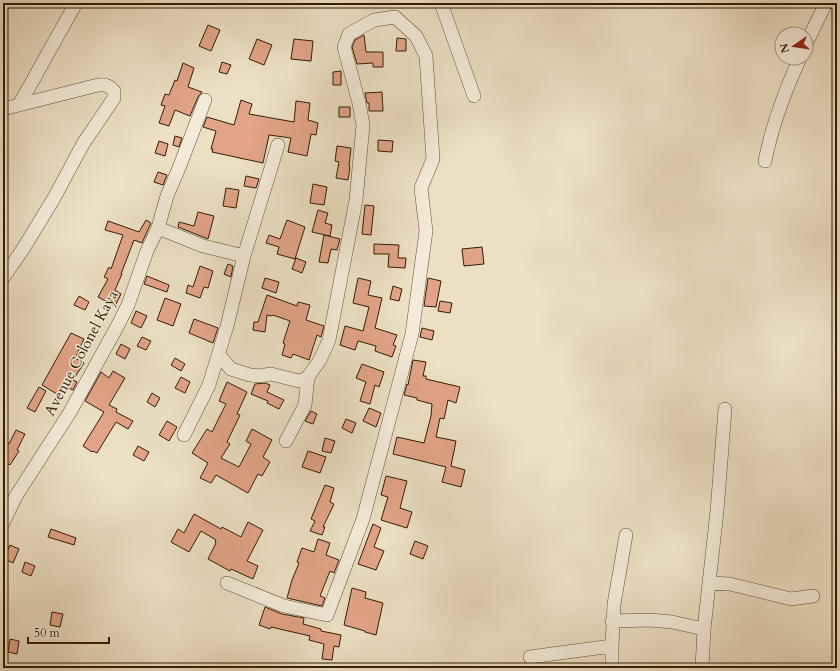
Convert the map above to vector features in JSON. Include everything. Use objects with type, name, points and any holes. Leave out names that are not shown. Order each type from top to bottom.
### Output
[{"type":"street","points":[[19,105],[76,3]]},
{"type":"street","points":[[441,3],[474,96]]},
{"type":"street","points":[[814,28],[826,3]]},
{"type":"street","points":[[227,583],[284,606],[327,615],[363,519],[412,334],[426,231],[422,188],[434,159],[426,56],[416,36],[395,17],[374,20],[349,34],[344,47],[359,103],[362,125],[356,200],[329,340],[320,360],[308,377],[305,405],[286,441]]},
{"type":"street","points":[[765,161],[776,119],[796,66]]},
{"type":"street","points":[[3,278],[23,249],[54,198],[83,144],[114,98],[114,91],[109,86],[104,84],[98,85],[4,110]]},
{"type":"street","name":"Avenue Colonel Kaya","points":[[3,523],[16,496],[70,412],[118,326],[128,305],[147,251],[158,228],[168,196],[205,100]]},
{"type":"street","points":[[184,435],[209,385],[219,354],[244,256],[278,145]]},
{"type":"street","points":[[158,228],[203,246],[244,256]]},
{"type":"street","points":[[219,354],[231,369],[250,375],[260,376],[271,374],[299,381],[308,377]]},
{"type":"street","points":[[702,668],[704,628],[717,511],[725,409]]},
{"type":"street","points":[[612,668],[612,621],[626,535]]},
{"type":"street","points":[[709,583],[730,584],[791,599],[813,596]]},
{"type":"street","points":[[612,621],[650,620],[672,622],[704,628]]},
{"type":"street","points":[[530,657],[612,646]]},
{"type":"building","points":[[208,25],[220,30],[211,51],[199,46]]},
{"type":"building","points":[[364,35],[366,52],[383,52],[383,67],[373,67],[373,63],[357,64],[352,47],[355,40]]},
{"type":"building","points":[[397,38],[406,39],[406,51],[396,51]]},
{"type":"building","points":[[257,39],[272,45],[264,65],[249,59]]},
{"type":"building","points":[[294,39],[313,41],[311,61],[291,59]]},
{"type":"building","points":[[222,62],[231,65],[227,74],[219,72]]},
{"type":"building","points":[[183,63],[194,68],[188,87],[202,92],[198,97],[190,116],[175,110],[169,126],[159,123],[165,106],[161,105],[165,94],[169,95],[175,80],[177,81]]},
{"type":"building","points":[[341,71],[341,85],[333,85],[333,72]]},
{"type":"building","points":[[382,92],[383,111],[369,111],[369,103],[367,103],[365,93]]},
{"type":"building","points":[[241,100],[252,104],[249,114],[294,122],[296,101],[310,103],[308,120],[318,123],[316,135],[311,134],[307,156],[288,152],[291,138],[269,135],[263,163],[212,152],[213,149],[211,149],[216,131],[203,127],[207,117],[234,125]]},
{"type":"building","points":[[339,107],[350,107],[350,117],[339,117]]},
{"type":"building","points":[[175,136],[182,138],[179,147],[173,145]]},
{"type":"building","points":[[378,140],[393,141],[392,152],[378,151]]},
{"type":"building","points":[[159,141],[168,144],[165,156],[155,153]]},
{"type":"building","points":[[337,146],[351,148],[348,180],[336,178],[339,162],[335,161]]},
{"type":"building","points":[[158,172],[167,175],[163,185],[154,182]]},
{"type":"building","points":[[246,176],[259,179],[256,188],[244,186]]},
{"type":"building","points":[[313,184],[327,187],[324,205],[310,203]]},
{"type":"building","points":[[226,188],[239,190],[236,208],[223,206]]},
{"type":"building","points":[[365,205],[374,206],[371,235],[362,234]]},
{"type":"building","points":[[318,210],[328,213],[325,223],[332,225],[330,236],[312,232]]},
{"type":"building","points":[[198,212],[214,216],[208,239],[178,227],[179,222],[194,226]]},
{"type":"building","points":[[146,220],[151,223],[142,243],[134,240],[115,290],[121,294],[115,306],[98,297],[108,279],[104,277],[109,267],[111,269],[123,235],[105,230],[108,221],[139,232]]},
{"type":"building","points":[[287,220],[305,227],[295,259],[277,254],[279,247],[266,243],[269,235],[280,239]]},
{"type":"building","points":[[324,235],[340,239],[337,250],[331,249],[328,263],[319,262]]},
{"type":"building","points":[[374,244],[399,245],[398,258],[406,258],[405,268],[388,267],[389,254],[374,254]]},
{"type":"building","points":[[482,247],[484,264],[464,266],[462,249]]},
{"type":"building","points":[[296,258],[306,262],[302,273],[292,269]]},
{"type":"building","points":[[228,264],[233,266],[231,277],[224,274]]},
{"type":"building","points":[[200,266],[213,271],[208,288],[204,287],[200,298],[186,293],[188,285],[193,287]]},
{"type":"building","points":[[147,276],[169,285],[167,292],[144,284]]},
{"type":"building","points":[[265,278],[279,282],[276,293],[262,288]]},
{"type":"building","points":[[358,278],[371,281],[368,295],[382,298],[375,328],[397,335],[393,345],[396,346],[392,357],[375,351],[376,346],[358,341],[355,350],[340,345],[345,326],[363,331],[369,307],[353,303]]},
{"type":"building","points":[[428,278],[441,281],[436,307],[424,306]]},
{"type":"building","points":[[393,286],[402,289],[399,301],[390,299]]},
{"type":"building","points":[[267,295],[297,306],[298,302],[310,305],[306,320],[324,326],[321,337],[317,335],[309,360],[293,354],[291,358],[282,355],[285,344],[283,343],[290,321],[273,315],[267,315],[265,332],[253,330],[254,322],[258,322]]},
{"type":"building","points":[[79,296],[89,302],[85,310],[74,305]]},
{"type":"building","points":[[165,298],[181,304],[173,326],[157,320]]},
{"type":"building","points":[[440,301],[452,303],[450,313],[438,311]]},
{"type":"building","points":[[136,311],[147,316],[141,328],[131,323]]},
{"type":"building","points":[[194,319],[218,328],[213,343],[189,333]]},
{"type":"building","points":[[422,328],[434,331],[432,340],[420,337]]},
{"type":"building","points":[[71,333],[84,339],[75,358],[84,363],[73,380],[77,382],[73,390],[68,388],[62,397],[42,385]]},
{"type":"building","points":[[142,337],[151,341],[146,350],[137,346]]},
{"type":"building","points":[[121,344],[130,349],[125,359],[116,354]]},
{"type":"building","points":[[175,358],[185,364],[181,371],[171,365]]},
{"type":"building","points":[[413,360],[426,362],[423,376],[426,376],[426,379],[460,387],[456,403],[448,400],[444,419],[440,418],[436,437],[456,441],[451,466],[465,470],[461,487],[442,482],[446,467],[393,454],[397,437],[424,443],[431,416],[432,404],[404,395],[407,384],[408,385]]},
{"type":"building","points":[[362,364],[384,372],[379,387],[375,385],[370,404],[360,401],[366,382],[356,378]]},
{"type":"building","points":[[113,371],[125,378],[109,405],[117,409],[116,412],[133,421],[128,429],[116,422],[97,453],[92,452],[83,446],[104,412],[85,401],[101,372],[109,378]]},
{"type":"building","points":[[181,377],[190,382],[185,393],[175,388]]},
{"type":"building","points":[[227,382],[247,392],[237,414],[240,415],[227,442],[230,444],[221,458],[239,467],[251,444],[246,441],[252,429],[272,440],[263,457],[270,462],[262,476],[258,474],[248,493],[216,475],[211,483],[200,478],[208,463],[192,453],[207,429],[212,432],[226,404],[219,401]]},
{"type":"building","points":[[265,383],[270,385],[267,392],[284,400],[279,409],[267,403],[268,401],[251,394],[255,384]]},
{"type":"building","points":[[39,387],[46,391],[35,412],[27,408]]},
{"type":"building","points":[[152,393],[160,398],[155,407],[147,402]]},
{"type":"building","points":[[369,408],[381,413],[376,427],[363,421]]},
{"type":"building","points":[[311,411],[317,414],[313,424],[305,421]]},
{"type":"building","points":[[346,419],[356,423],[352,433],[342,428]]},
{"type":"building","points":[[167,421],[177,427],[169,441],[159,435]]},
{"type":"building","points":[[16,430],[25,434],[17,450],[19,451],[10,465],[3,461],[3,449],[7,443],[9,444]]},
{"type":"building","points":[[325,438],[335,441],[331,453],[322,451]]},
{"type":"building","points":[[138,446],[149,452],[144,461],[133,455]]},
{"type":"building","points":[[308,451],[326,457],[320,473],[302,467]]},
{"type":"building","points":[[386,476],[407,481],[400,508],[412,512],[407,528],[381,520],[388,497],[381,495]]},
{"type":"building","points":[[325,485],[334,488],[330,502],[334,504],[323,527],[325,527],[322,535],[310,531],[315,521],[311,519]]},
{"type":"building","points":[[194,514],[221,529],[222,527],[241,537],[248,522],[263,530],[247,561],[258,566],[253,579],[231,569],[230,571],[208,559],[216,540],[201,531],[189,552],[171,542],[178,529],[184,533]]},
{"type":"building","points":[[373,524],[381,528],[374,547],[384,551],[376,570],[358,564]]},
{"type":"building","points":[[51,529],[76,538],[74,545],[48,537]]},
{"type":"building","points":[[318,539],[330,543],[326,555],[339,560],[334,573],[330,571],[320,596],[325,598],[322,606],[287,598],[299,563],[297,562],[302,548],[314,552]]},
{"type":"building","points":[[415,541],[428,546],[423,559],[410,554]]},
{"type":"building","points":[[10,545],[19,549],[13,563],[4,559]]},
{"type":"building","points":[[25,562],[35,566],[31,576],[22,572]]},
{"type":"building","points":[[352,588],[366,592],[365,598],[383,603],[376,635],[344,625]]},
{"type":"building","points":[[265,607],[282,614],[304,618],[303,624],[321,629],[321,631],[341,635],[339,647],[334,646],[332,660],[322,659],[324,644],[309,640],[310,636],[271,627],[270,629],[259,625]]},
{"type":"building","points":[[52,612],[63,614],[60,627],[50,625]]},
{"type":"building","points":[[10,639],[19,641],[17,654],[8,652]]}]
